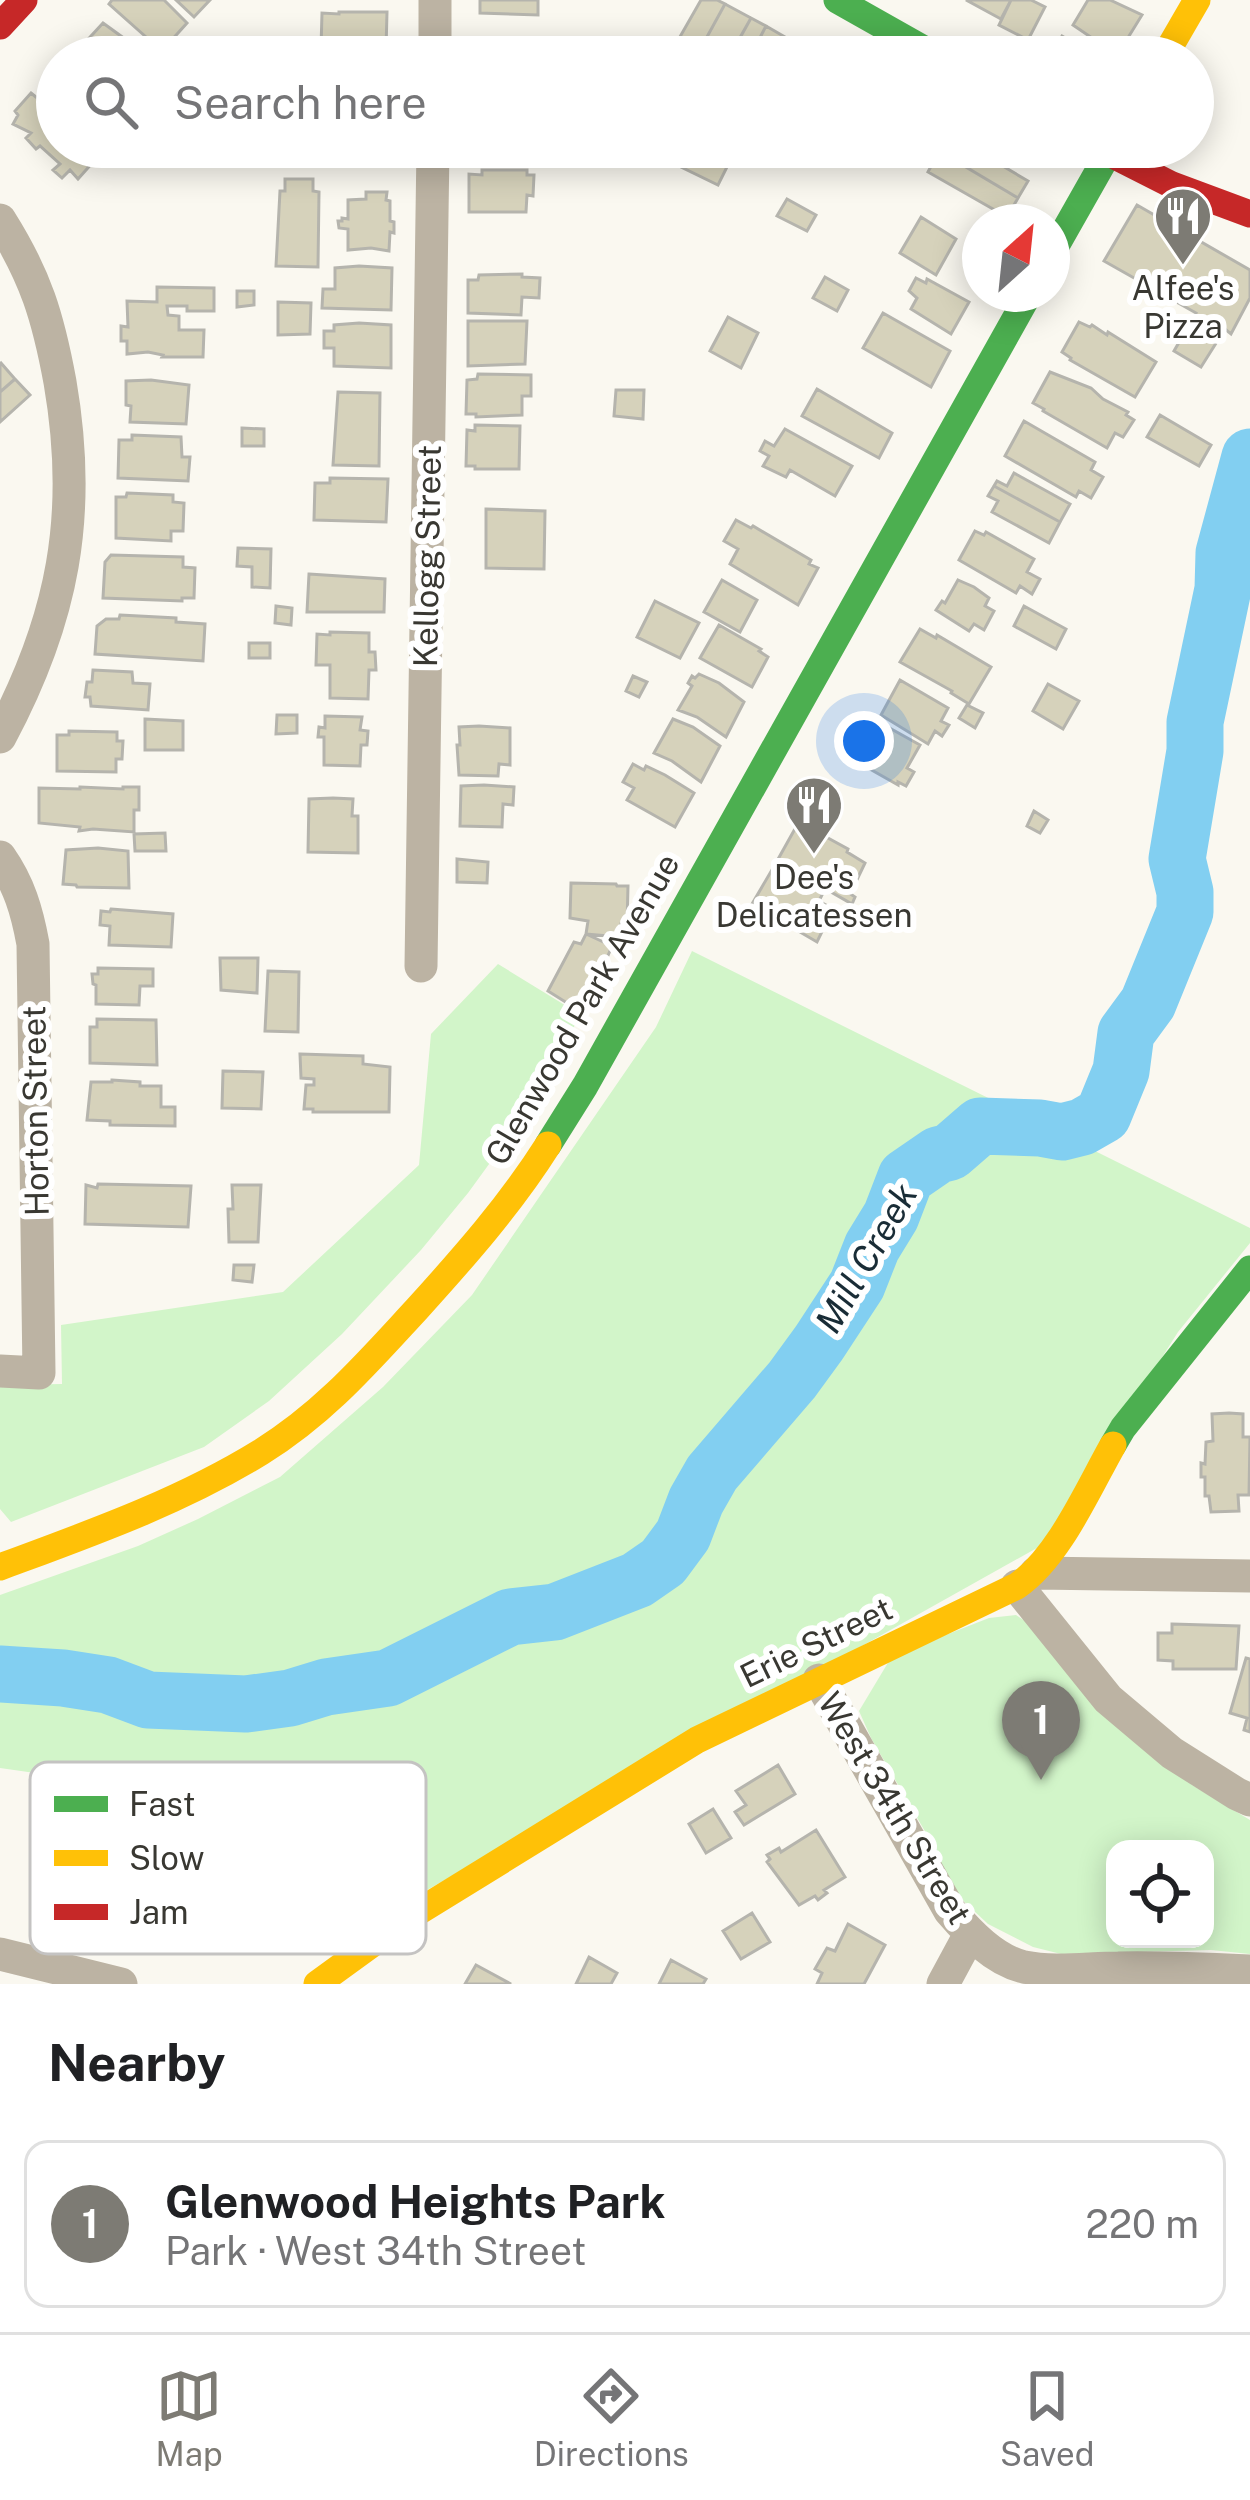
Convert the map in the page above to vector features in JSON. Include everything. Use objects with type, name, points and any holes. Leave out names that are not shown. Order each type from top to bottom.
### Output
[{"type":"main road","points":[[0,26],[24,0]]},
{"type":"main road","points":[[837,0],[901,36]]},
{"type":"main road","points":[[1176,36],[1196,0]]},
{"type":"main road","points":[[1070,218],[1096,168]]},
{"type":"main road","points":[[1143,168],[1193,194],[1250,214]]},
{"type":"main road","name":"Glenwood Park Avenue","points":[[0,1567],[184,1495],[263,1451],[339,1394],[475,1245],[531,1172],[585,1086],[1019,312]]},
{"type":"main road","points":[[1027,1580],[1049,1556],[1123,1428],[1250,1268]]},
{"type":"main road","name":"Erie Street","points":[[426,1907],[698,1740],[1027,1580]]},
{"type":"main road","name":"Erie Street","points":[[317,1984],[358,1954]]},
{"type":"street","points":[[435,36],[436,0]]},
{"type":"street","name":"Kellogg Street","points":[[421,966],[433,168]]},
{"type":"street","points":[[0,220],[34,281],[52,341],[67,423],[70,519],[51,615],[30,676],[0,737]]},
{"type":"street","name":"Horton Street","points":[[0,857],[27,908],[33,944],[39,1373],[0,1371]]},
{"type":"street","points":[[1027,1580],[1250,1576]]},
{"type":"street","points":[[1027,1580],[1108,1699],[1172,1753],[1250,1800]]},
{"type":"street","name":"West 34th Street","points":[[819,1680],[950,1911],[970,1934],[1003,1958],[1022,1966],[1250,1971]]},
{"type":"street","points":[[943,1984],[970,1934]]},
{"type":"street","points":[[0,1954],[121,1984]]},
{"type":"green space","points":[[692,951],[1250,1228],[1250,1243],[1178,1332],[1044,1544],[426,1891],[426,1762],[30,1762],[30,1772],[0,1768],[0,1595],[138,1546],[280,1477],[383,1387],[472,1295],[656,1027]]},
{"type":"green space","points":[[498,964],[581,1015],[508,1138],[421,1250],[342,1334],[269,1401],[204,1447],[11,1522],[0,1509],[0,1385],[62,1384],[61,1325],[283,1292],[419,1165],[431,1034]]},
{"type":"green space","points":[[1016,1615],[1028,1623],[1192,1785],[1250,1820],[1250,1954],[1211,1950],[1061,1954],[1033,1947],[988,1924],[957,1895],[859,1711],[892,1656],[989,1618]]},
{"type":"building","points":[[112,0],[164,0],[187,23],[175,36],[145,36],[109,4]]},
{"type":"building","points":[[176,0],[210,0],[194,17]]},
{"type":"building","points":[[480,0],[538,0],[538,15],[480,13]]},
{"type":"building","points":[[701,0],[725,4],[707,36],[680,36]]},
{"type":"building","points":[[966,0],[1011,0],[1001,19]]},
{"type":"building","points":[[1011,0],[1031,0],[1045,7],[1030,36],[999,25]]},
{"type":"building","points":[[1088,0],[1110,0],[1142,15],[1129,36],[1089,36],[1073,25]]},
{"type":"building","points":[[725,4],[751,18],[741,36],[707,36]]},
{"type":"building","points":[[387,12],[386,36],[321,36],[322,13]]},
{"type":"building","points":[[751,18],[766,26],[761,36],[741,36]]},
{"type":"building","points":[[103,23],[121,36],[91,36]]},
{"type":"building","points":[[766,26],[783,36],[761,36]]},
{"type":"building","points":[[31,93],[36,97],[36,149],[26,138],[31,133],[13,124],[15,111]]},
{"type":"building","points":[[88,168],[78,179],[70,170],[62,178],[53,170]]},
{"type":"building","points":[[683,168],[726,168],[718,185]]},
{"type":"building","points":[[930,168],[968,168],[1018,198],[1015,204],[984,204],[928,172]]},
{"type":"building","points":[[968,168],[1006,168],[1028,181],[1018,198]]},
{"type":"building","points":[[482,170],[527,170],[527,175],[534,175],[526,212],[469,212],[469,174],[482,175]]},
{"type":"building","points":[[285,179],[313,179],[313,191],[319,192],[318,267],[276,266],[280,191],[285,191]]},
{"type":"building","points":[[366,192],[387,192],[390,221],[394,222],[389,251],[348,250],[348,229],[339,228],[338,221],[348,219],[348,200],[366,199]]},
{"type":"building","points":[[787,199],[816,215],[807,231],[777,216]]},
{"type":"building","points":[[1137,205],[1250,270],[1250,298],[1231,334],[1225,329],[1201,367],[1174,351],[1196,313],[1104,261]]},
{"type":"building","points":[[921,217],[956,239],[936,275],[900,253]]},
{"type":"building","points":[[335,268],[392,268],[391,310],[322,308],[323,289],[335,289]]},
{"type":"building","points":[[479,275],[540,278],[539,298],[522,297],[521,315],[468,313],[468,280],[478,280]]},
{"type":"building","points":[[825,277],[848,290],[837,311],[813,298]]},
{"type":"building","points":[[916,278],[926,283],[927,279],[962,298],[963,312],[951,334],[911,309],[917,298],[909,291]]},
{"type":"building","points":[[157,287],[214,288],[214,311],[167,306],[168,315],[179,316],[179,330],[204,330],[203,357],[127,354],[121,326],[128,327],[127,301],[157,302]]},
{"type":"building","points":[[237,291],[254,291],[254,305],[237,307]]},
{"type":"building","points":[[278,302],[311,303],[310,334],[278,335]]},
{"type":"building","points":[[883,313],[950,351],[931,387],[863,348]]},
{"type":"building","points":[[728,317],[758,333],[741,368],[710,351]]},
{"type":"building","points":[[468,321],[527,321],[525,364],[468,366]]},
{"type":"building","points":[[1079,322],[1108,332],[1156,362],[1135,397],[1062,352]]},
{"type":"building","points":[[334,325],[391,325],[391,368],[334,366],[334,348],[324,348],[324,331],[334,331]]},
{"type":"building","points":[[0,364],[15,379],[0,392]]},
{"type":"building","points":[[1050,372],[1091,388],[1128,412],[1134,420],[1123,437],[1115,433],[1107,448],[1033,403]]},
{"type":"building","points":[[478,374],[531,375],[531,396],[522,396],[522,415],[466,414],[467,380],[477,379]]},
{"type":"building","points":[[15,379],[30,395],[0,422],[0,392]]},
{"type":"building","points":[[126,381],[189,385],[186,424],[130,422]]},
{"type":"building","points":[[817,389],[892,433],[879,458],[802,416]]},
{"type":"building","points":[[616,390],[644,390],[643,419],[614,416]]},
{"type":"building","points":[[338,392],[380,393],[379,466],[333,465]]},
{"type":"building","points":[[1160,415],[1211,445],[1199,466],[1147,437]]},
{"type":"building","points":[[1024,421],[1095,462],[1091,470],[1103,477],[1091,498],[1079,491],[1076,497],[1005,456]]},
{"type":"building","points":[[475,425],[520,426],[519,469],[466,466],[467,430],[475,431]]},
{"type":"building","points":[[242,428],[264,429],[264,446],[242,446]]},
{"type":"building","points":[[785,429],[852,466],[835,496],[790,470],[786,477],[763,466],[769,456],[760,451],[765,441],[774,446]]},
{"type":"building","points":[[132,435],[181,437],[182,457],[190,457],[188,481],[118,478],[119,440],[132,440]]},
{"type":"building","points":[[1014,473],[1070,504],[1060,522],[994,486],[997,481],[1007,486]]},
{"type":"building","points":[[330,478],[388,479],[386,522],[314,520],[315,483],[330,483]]},
{"type":"building","points":[[994,486],[1060,522],[1049,543],[992,512],[998,501],[988,496]]},
{"type":"building","points":[[127,493],[173,495],[173,502],[184,503],[183,531],[171,531],[171,541],[116,538],[116,497]]},
{"type":"building","points":[[486,509],[545,511],[544,569],[486,568]]},
{"type":"building","points":[[736,520],[818,568],[798,605],[730,564],[738,549],[724,541]]},
{"type":"building","points":[[975,531],[986,532],[1034,559],[1027,572],[1040,579],[1032,594],[1020,586],[1016,593],[959,560]]},
{"type":"building","points":[[238,548],[271,549],[270,588],[252,587],[252,567],[237,566]]},
{"type":"building","points":[[111,555],[183,557],[183,567],[195,568],[194,598],[103,598],[105,562]]},
{"type":"building","points":[[309,574],[385,579],[384,612],[307,612]]},
{"type":"building","points":[[722,580],[757,600],[740,632],[704,612]]},
{"type":"building","points":[[958,580],[989,598],[985,606],[994,611],[984,630],[974,624],[969,631],[936,610]]},
{"type":"building","points":[[655,601],[699,623],[680,658],[637,637]]},
{"type":"building","points":[[276,606],[292,608],[291,625],[275,623]]},
{"type":"building","points":[[1024,606],[1066,629],[1056,649],[1014,626]]},
{"type":"building","points":[[120,615],[205,624],[203,661],[95,654],[97,626]]},
{"type":"building","points":[[719,625],[768,657],[752,687],[700,658]]},
{"type":"building","points":[[920,629],[991,667],[969,704],[900,662]]},
{"type":"building","points":[[369,633],[376,670],[369,670],[368,699],[330,698],[330,665],[316,665],[317,634]]},
{"type":"building","points":[[249,643],[270,643],[270,658],[249,658]]},
{"type":"building","points":[[93,670],[132,672],[133,683],[150,684],[148,710],[91,706],[90,697],[85,697]]},
{"type":"building","points":[[699,674],[744,702],[726,737],[678,710],[692,686],[688,683],[692,676]]},
{"type":"building","points":[[633,676],[647,682],[639,697],[626,691]]},
{"type":"building","points":[[900,680],[948,708],[941,721],[949,725],[942,736],[935,731],[928,744],[881,715]]},
{"type":"building","points":[[1048,684],[1079,701],[1063,729],[1033,711]]},
{"type":"building","points":[[967,705],[983,713],[975,728],[959,718]]},
{"type":"building","points":[[277,715],[297,715],[297,733],[276,734]]},
{"type":"building","points":[[325,716],[362,717],[360,730],[368,731],[367,745],[361,745],[360,766],[324,765],[324,737],[318,737],[319,727],[325,728]]},
{"type":"building","points":[[145,719],[183,721],[183,750],[145,750]]},
{"type":"building","points":[[673,719],[720,746],[701,782],[654,753]]},
{"type":"building","points":[[864,720],[874,726],[877,721],[920,745],[907,768],[914,772],[906,786],[845,752]]},
{"type":"building","points":[[459,727],[510,728],[510,765],[499,764],[498,776],[459,775]]},
{"type":"building","points":[[69,731],[117,732],[117,741],[123,741],[116,772],[57,771],[57,735],[69,735]]},
{"type":"building","points":[[633,764],[665,775],[694,793],[675,827],[627,800],[634,788],[623,782]]},
{"type":"building","points":[[461,786],[514,787],[513,805],[503,804],[502,827],[460,826]]},
{"type":"building","points":[[139,787],[134,832],[79,831],[80,827],[39,823],[39,788]]},
{"type":"building","points":[[309,799],[353,799],[358,853],[308,852]]},
{"type":"building","points":[[1034,811],[1048,820],[1040,833],[1027,826]]},
{"type":"building","points":[[806,826],[865,863],[855,884],[838,874],[833,882],[855,897],[852,904],[777,861],[796,827],[804,831]]},
{"type":"building","points":[[165,833],[166,851],[135,851],[134,834]]},
{"type":"building","points":[[66,850],[128,851],[129,888],[63,884]]},
{"type":"building","points":[[457,859],[488,862],[487,883],[457,882]]},
{"type":"building","points":[[773,868],[824,891],[819,901],[833,909],[817,942],[752,904]]},
{"type":"building","points":[[571,883],[628,886],[627,925],[621,924],[620,937],[586,934],[588,921],[570,918]]},
{"type":"building","points":[[101,911],[173,914],[171,947],[109,945],[110,926],[100,925]]},
{"type":"building","points":[[586,934],[612,946],[592,977],[597,980],[575,1008],[548,991],[574,942],[581,944]]},
{"type":"building","points":[[220,958],[258,958],[257,993],[221,990]]},
{"type":"building","points":[[98,968],[153,969],[153,986],[140,986],[139,1005],[96,1004],[92,974],[98,974]]},
{"type":"building","points":[[268,971],[299,972],[298,1032],[265,1031]]},
{"type":"building","points":[[97,1019],[156,1020],[157,1065],[90,1063],[90,1027],[97,1027]]},
{"type":"building","points":[[300,1054],[363,1056],[363,1064],[390,1067],[389,1112],[304,1109],[306,1085],[314,1085],[314,1079],[301,1078]]},
{"type":"building","points":[[223,1071],[263,1072],[261,1109],[222,1108]]},
{"type":"building","points":[[91,1082],[161,1086],[161,1107],[175,1107],[175,1126],[87,1120]]},
{"type":"building","points":[[98,1184],[191,1186],[188,1227],[85,1224],[86,1185],[97,1188]]},
{"type":"building","points":[[232,1185],[261,1185],[258,1242],[229,1242]]},
{"type":"building","points":[[234,1265],[254,1265],[252,1282],[233,1280]]},
{"type":"building","points":[[1212,1414],[1243,1414],[1243,1437],[1250,1437],[1249,1495],[1238,1495],[1239,1511],[1211,1512],[1201,1463],[1205,1464],[1206,1442],[1213,1441]]},
{"type":"building","points":[[1172,1624],[1239,1626],[1236,1669],[1173,1669],[1173,1661],[1158,1660],[1158,1633],[1172,1633]]},
{"type":"building","points":[[1246,1658],[1250,1659],[1250,1732],[1244,1730],[1247,1718],[1230,1713]]},
{"type":"building","points":[[778,1765],[795,1794],[744,1825],[735,1812],[746,1805],[736,1791]]},
{"type":"building","points":[[713,1809],[731,1838],[706,1853],[689,1824]]},
{"type":"building","points":[[816,1830],[845,1877],[824,1890],[827,1893],[818,1900],[815,1896],[799,1905],[767,1862],[767,1855],[779,1848],[781,1852]]},
{"type":"building","points":[[752,1913],[770,1942],[741,1959],[723,1931]]},
{"type":"building","points":[[848,1924],[885,1945],[864,1984],[817,1984],[822,1973],[815,1969],[827,1948],[835,1951]]},
{"type":"building","points":[[589,1957],[617,1973],[611,1984],[576,1984]]},
{"type":"building","points":[[671,1960],[706,1979],[703,1984],[659,1984]]},
{"type":"building","points":[[476,1965],[511,1984],[465,1984]]},
{"type":"waterway","name":"Mill Creek","points":[[0,1674],[108,1685],[148,1700],[246,1704],[290,1698],[388,1678],[510,1617],[555,1612],[637,1580],[663,1562],[683,1535],[712,1473],[792,1380],[857,1285],[906,1177],[950,1152],[980,1126],[1062,1132],[1103,1115],[1121,1071],[1126,1033],[1148,1003],[1185,912],[1177,859],[1195,751],[1195,722],[1223,589],[1224,553],[1250,457]]},
{"type":"traffic: fast","points":[[837,0],[901,36]]},
{"type":"traffic: fast","points":[[1070,221],[1100,168]]},
{"type":"traffic: fast","points":[[548,1145],[1019,312]]},
{"type":"traffic: fast","points":[[1113,1445],[1250,1269]]},
{"type":"traffic: slow","points":[[1176,36],[1197,0]]},
{"type":"traffic: slow","points":[[0,1567],[199,1486],[305,1421],[362,1368],[452,1270],[548,1145]]},
{"type":"traffic: slow","points":[[426,1907],[697,1740],[1017,1586],[1059,1540],[1113,1445]]},
{"type":"traffic: slow","points":[[317,1984],[358,1954]]},
{"type":"traffic: jam","points":[[0,26],[24,0]]},
{"type":"traffic: jam","points":[[1138,168],[1250,214]]},
{"type":"place","name":"Alfee's Pizza","points":[[1183,267]]},
{"type":"place","name":"Dee's Delicatessen","points":[[814,856]]},
{"type":"place","name":"Glenwood Heights Park","points":[[1041,1780]]}]
